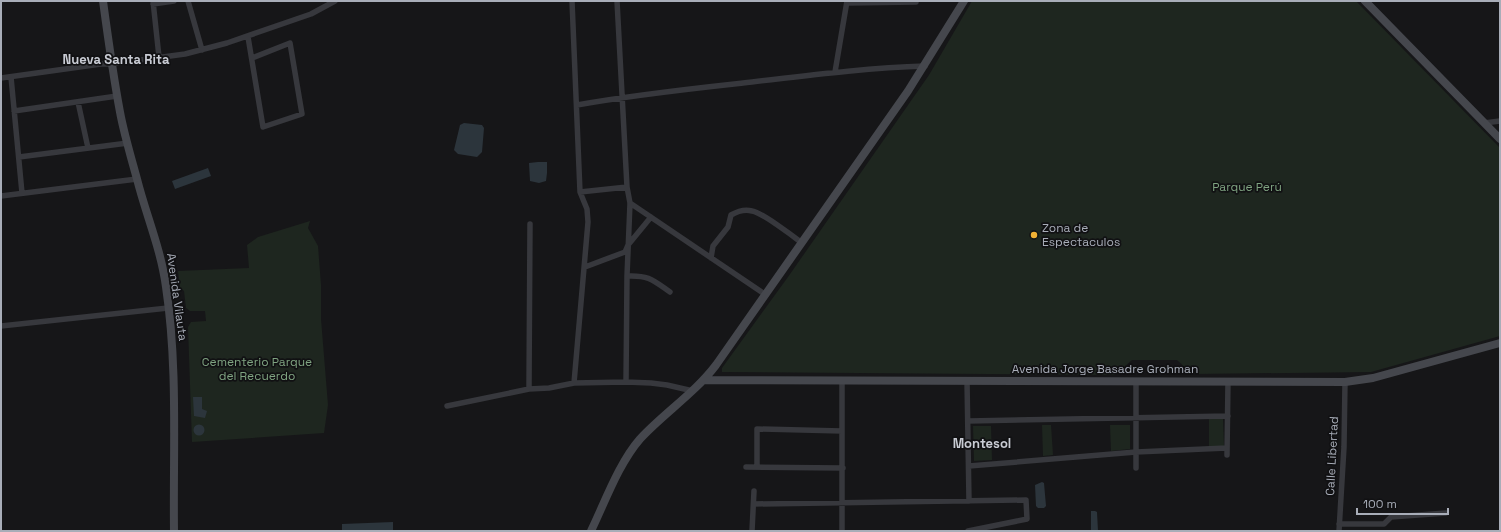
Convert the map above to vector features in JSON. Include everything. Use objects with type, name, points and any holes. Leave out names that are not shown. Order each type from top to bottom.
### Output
[{"type":"main road","name":"Avenida Vilauta","points":[[103,1],[111,64],[117,96],[137,179],[163,265],[173,350],[174,531]]},
{"type":"main road","points":[[591,531],[621,468],[631,452],[640,440],[705,380],[925,66],[964,1]]},
{"type":"main road","points":[[1365,1],[1500,139]]},
{"type":"main road","name":"Avenida Jorge Basadre Grohman","points":[[705,380],[1345,382],[1373,378],[1500,343]]},
{"type":"street","points":[[159,57],[153,3],[174,1]]},
{"type":"street","points":[[188,1],[202,50]]},
{"type":"street","points":[[1,78],[101,64],[111,64],[202,50],[248,37],[311,14],[335,1]]},
{"type":"street","points":[[572,1],[580,192],[587,209],[588,222],[574,383]]},
{"type":"street","points":[[617,1],[627,187],[630,203],[627,276],[626,382]]},
{"type":"street","points":[[835,72],[847,2],[916,2]]},
{"type":"street","points":[[248,37],[264,126],[302,114],[290,43],[252,58]]},
{"type":"street","points":[[577,105],[622,96],[835,72],[925,66]]},
{"type":"street","points":[[11,77],[22,193]]},
{"type":"street","points":[[14,111],[117,96]]},
{"type":"street","points":[[78,102],[88,148]]},
{"type":"street","points":[[1484,123],[1500,121]]},
{"type":"street","points":[[19,157],[128,143]]},
{"type":"street","points":[[1,196],[137,179]]},
{"type":"street","points":[[580,192],[627,187]]},
{"type":"street","points":[[630,203],[766,295]]},
{"type":"street","points":[[711,258],[713,246],[728,228],[731,215],[746,210],[756,211],[802,243]]},
{"type":"street","points":[[584,267],[625,252],[628,245],[651,217]]},
{"type":"street","points":[[529,389],[530,224]]},
{"type":"street","points":[[627,276],[641,275],[648,277],[670,292]]},
{"type":"street","points":[[1,326],[168,308]]},
{"type":"street","points":[[842,381],[842,531]]},
{"type":"street","points":[[967,381],[969,501]]},
{"type":"street","points":[[1136,381],[1136,468]]},
{"type":"street","points":[[1227,455],[1228,381]]},
{"type":"street","points":[[447,406],[529,389],[549,388],[574,383],[626,382],[667,385],[693,391]]},
{"type":"street","name":"Calle Libertad","points":[[1339,531],[1344,447],[1345,382]]},
{"type":"street","points":[[968,421],[1228,416]]},
{"type":"street","points":[[757,467],[757,429],[842,431]]},
{"type":"street","points":[[969,466],[1136,452],[1227,448]]},
{"type":"street","points":[[746,466],[843,468]]},
{"type":"street","points":[[752,531],[754,491]]},
{"type":"street","points":[[754,504],[1026,500],[1027,519],[968,531]]},
{"type":"street","points":[[1339,524],[1384,524],[1391,517],[1446,513]]},
{"type":"green space","name":"Parque Perú","points":[[972,1],[1356,1],[1500,148],[1500,336],[1371,372],[1192,374],[1177,360],[1132,360],[1115,375],[722,372],[722,368],[788,277],[929,75]]},
{"type":"green space","name":"Cementerio Parque del Recuerdo","points":[[310,221],[308,228],[318,246],[321,285],[321,319],[328,405],[324,433],[192,442],[188,327],[191,322],[206,321],[205,311],[190,311],[186,308],[184,291],[180,287],[178,271],[249,268],[247,245],[258,237]]},
{"type":"green space","points":[[1209,419],[1223,419],[1224,446],[1209,446]]},
{"type":"green space","points":[[1042,425],[1051,425],[1053,455],[1043,456]]},
{"type":"green space","points":[[1110,425],[1130,425],[1130,449],[1111,451]]},
{"type":"green space","points":[[973,426],[991,426],[992,460],[974,461]]},
{"type":"shaded area","points":[[464,123],[482,125],[484,128],[482,152],[477,157],[458,154],[454,150],[460,125]]},
{"type":"shaded area","points":[[547,162],[546,181],[539,183],[530,181],[529,163]]},
{"type":"shaded area","points":[[208,168],[211,176],[175,189],[172,181]]},
{"type":"shaded area","points":[[193,397],[202,397],[202,409],[207,411],[205,418],[194,416]]},
{"type":"shaded area","points":[[197,425],[201,425],[203,426],[203,434],[197,435],[194,432],[194,428]]},
{"type":"shaded area","points":[[1042,482],[1044,483],[1046,506],[1044,508],[1038,508],[1036,506],[1035,485]]},
{"type":"shaded area","points":[[1091,511],[1097,512],[1098,531],[1091,531]]},
{"type":"shaded area","points":[[393,522],[393,531],[342,531],[342,524]]},
{"type":"place","name":"Zona de Espectaculos","points":[[1034,235]]},
{"type":"district","name":"Nueva Santa Rita","points":[[116,59]]},
{"type":"district","name":"Montesol","points":[[982,443]]}]
